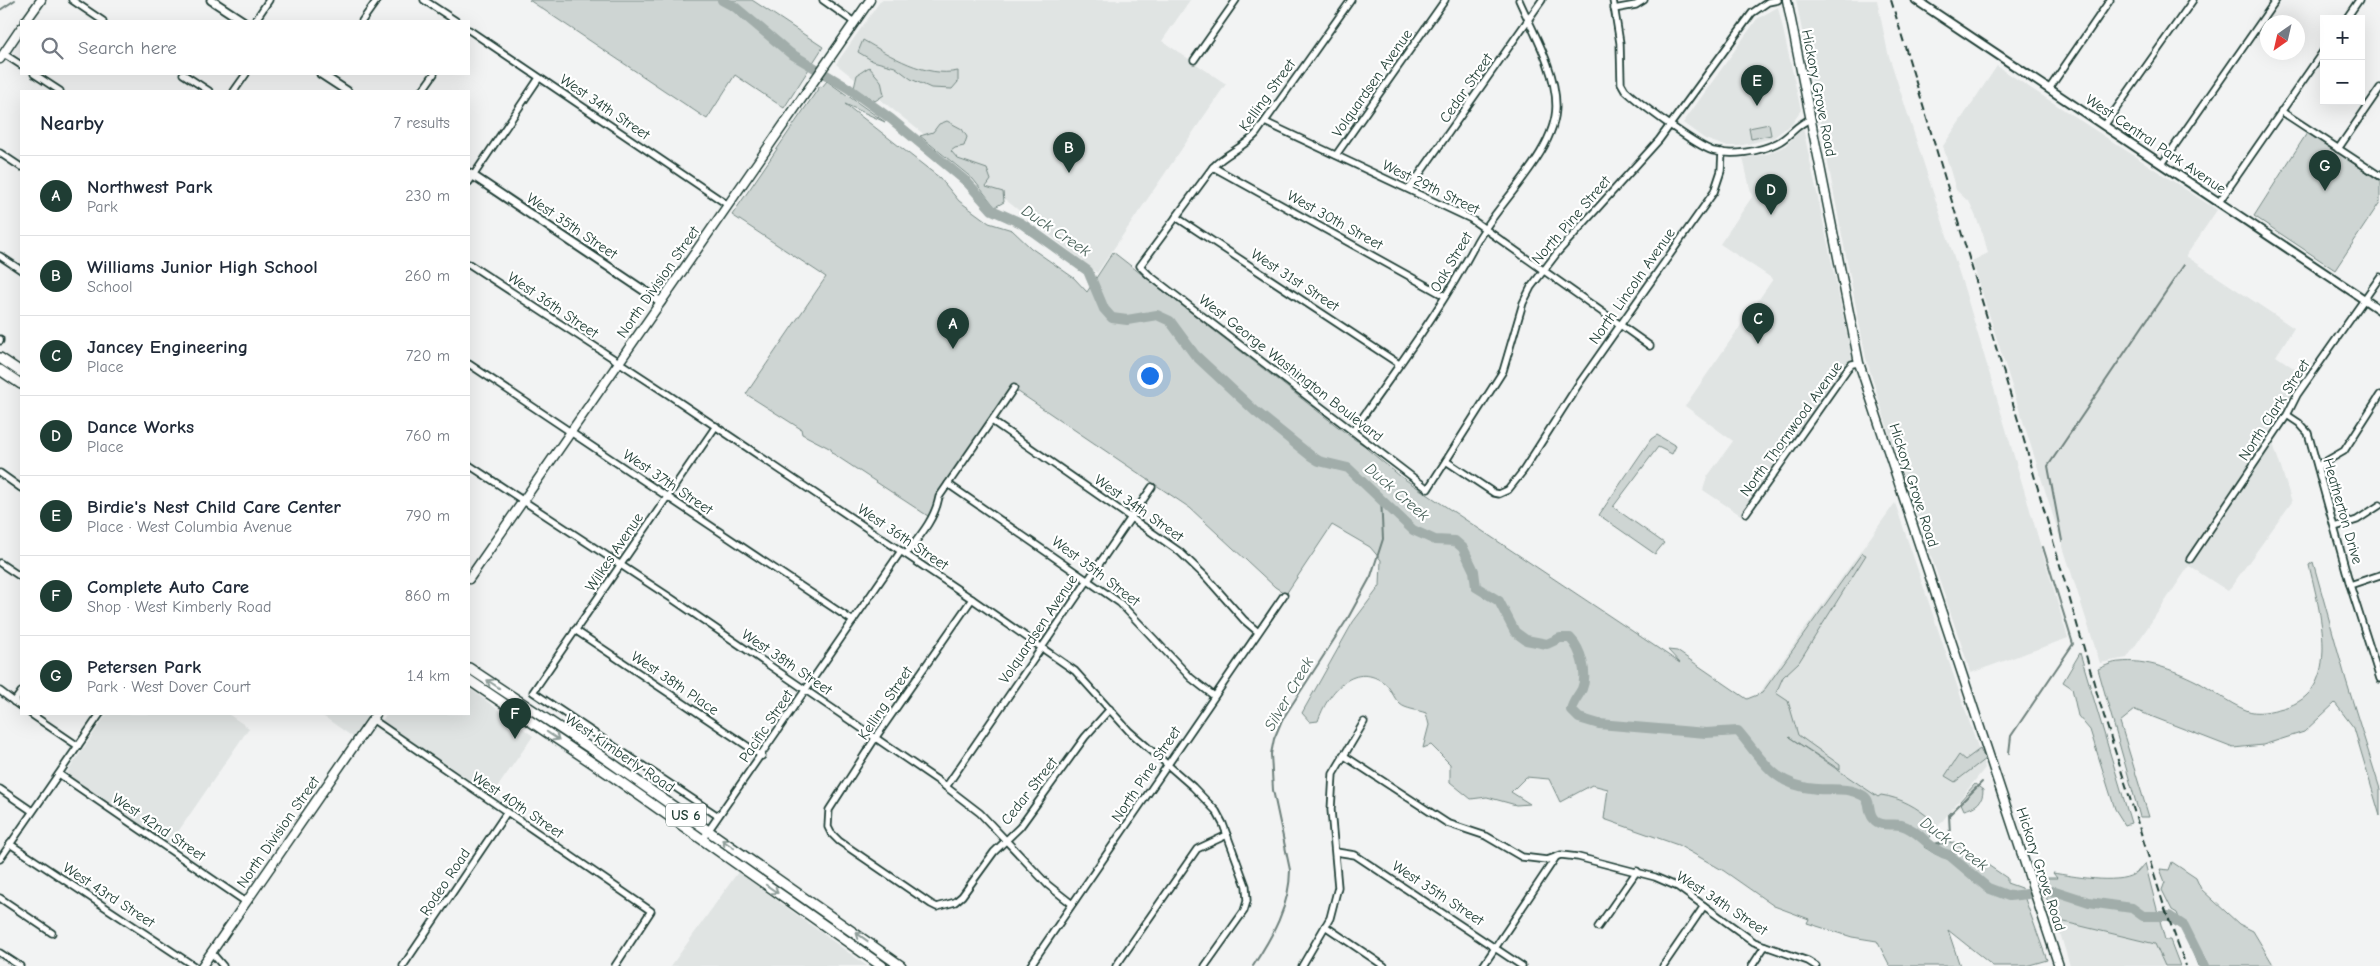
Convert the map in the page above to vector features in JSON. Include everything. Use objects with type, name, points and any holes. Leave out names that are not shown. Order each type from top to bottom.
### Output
[{"type":"main road","points":[[27,20],[40,0]]},
{"type":"main road","name":"North Division Street","points":[[470,578],[870,0]]},
{"type":"main road","name":"Hickory Grove Road","points":[[1787,0],[1859,363],[2046,927],[2057,966]]},
{"type":"main road","points":[[2,56],[20,29]]},
{"type":"main road","points":[[0,358],[20,371]]},
{"type":"main road","points":[[0,370],[20,383]]},
{"type":"main road","name":"West Kimberly Road","points":[[470,669],[709,830],[901,966]]},
{"type":"main road","name":"West Kimberly Road","points":[[470,681],[615,778],[882,966]]},
{"type":"main road","name":"North Division Street","points":[[202,966],[374,716]]},
{"type":"street","points":[[72,0],[102,20]]},
{"type":"street","points":[[211,0],[241,20]]},
{"type":"street","points":[[256,20],[269,0]]},
{"type":"street","points":[[363,20],[377,0]]},
{"type":"street","points":[[424,0],[454,20]]},
{"type":"street","points":[[823,0],[854,22]]},
{"type":"street","points":[[1194,60],[1236,0]]},
{"type":"street","name":"Kelling Street","points":[[1140,266],[1198,184],[1223,157],[1247,144],[1350,0]]},
{"type":"street","name":"Volquardsen Avenue","points":[[1336,155],[1445,0]]},
{"type":"street","name":"Oak Street","points":[[1353,431],[1459,276],[1474,245],[1540,154],[1550,133],[1556,107],[1555,88],[1519,0]]},
{"type":"street","name":"Cedar Street","points":[[1409,189],[1542,0]]},
{"type":"street","points":[[1612,0],[1620,43],[1621,84],[1634,98],[1707,148],[1722,152],[1747,152],[1778,143],[1801,122],[1811,119]]},
{"type":"street","points":[[1614,9],[1636,5],[1644,0]]},
{"type":"street","name":"North Pine Street","points":[[1428,489],[1503,370],[1523,303],[1531,287],[1672,124],[1752,13],[1768,2],[1778,0]]},
{"type":"street","name":"West Central Park Avenue","points":[[1916,0],[2380,310]]},
{"type":"street","points":[[2049,89],[2110,0]]},
{"type":"street","points":[[2104,126],[2193,0]]},
{"type":"street","points":[[2162,164],[2276,0]]},
{"type":"street","points":[[2349,15],[2359,0]]},
{"type":"street","name":"West 34th Street","points":[[470,31],[728,205]]},
{"type":"street","points":[[2,56],[20,65]]},
{"type":"street","points":[[2219,202],[2320,56]]},
{"type":"street","points":[[36,75],[58,90]]},
{"type":"street","points":[[184,75],[207,90]]},
{"type":"street","points":[[235,90],[245,75]]},
{"type":"street","points":[[324,75],[346,90]]},
{"type":"street","points":[[423,90],[433,75]]},
{"type":"street","points":[[470,177],[539,78]]},
{"type":"street","points":[[2338,148],[2380,88]]},
{"type":"street","points":[[2281,110],[2380,176]]},
{"type":"street","name":"West 29th Street","points":[[1264,122],[1470,219],[1650,346]]},
{"type":"street","name":"North Lincoln Avenue","points":[[1446,461],[1494,493],[1499,494],[1508,490],[1620,325],[1714,192],[1721,171],[1722,152]]},
{"type":"street","points":[[0,153],[20,166]]},
{"type":"street","name":"West 30th Street","points":[[1213,167],[1445,296]]},
{"type":"street","name":"West 35th Street","points":[[470,177],[661,302]]},
{"type":"street","name":"West 31st Street","points":[[1176,217],[1399,364]]},
{"type":"street","points":[[0,256],[20,269]]},
{"type":"street","name":"West 36th Street","points":[[470,265],[716,426],[972,599],[1074,671],[1128,731],[1192,787],[1216,811],[1227,835],[1246,886],[1247,901],[1244,911],[1205,966]]},
{"type":"street","name":"West George Washington Boulevard","points":[[1140,266],[1149,275],[1428,489]]},
{"type":"street","name":"North Clark Street","points":[[2190,559],[2363,298],[2380,277]]},
{"type":"street","name":"North Thornwood Avenue","points":[[1746,513],[1848,368],[1852,364],[1859,363]]},
{"type":"street","name":"West 37th Street","points":[[470,365],[853,621]]},
{"type":"street","name":"Pacific Street","points":[[702,840],[762,756],[853,621],[928,524],[937,507],[939,497],[1014,388]]},
{"type":"street","points":[[2318,466],[2344,451],[2380,395]]},
{"type":"street","name":"Heatherton Drive","points":[[2286,415],[2299,423],[2308,433],[2350,585],[2380,679]]},
{"type":"street","name":"West 34th Street","points":[[992,422],[1132,516],[1180,552],[1206,576],[1244,620],[1258,632]]},
{"type":"street","name":"Wilkes Avenue","points":[[533,692],[716,426]]},
{"type":"street","name":"West 38th Street","points":[[470,466],[620,565],[946,787],[980,813],[1048,885],[1072,904]]},
{"type":"street","points":[[0,473],[20,487]]},
{"type":"street","name":"West 35th Street","points":[[948,484],[1088,580],[1130,612],[1191,678],[1214,696]]},
{"type":"street","name":"Volquardsen Avenue","points":[[946,787],[1152,487]]},
{"type":"street","points":[[2335,527],[2357,520],[2380,506]]},
{"type":"street","points":[[0,563],[20,576]]},
{"type":"street","points":[[2350,585],[2380,575]]},
{"type":"street","name":"North Pine Street","points":[[1030,966],[1284,596]]},
{"type":"street","name":"Kelling Street","points":[[945,906],[937,907],[931,904],[839,841],[831,834],[828,826],[829,810],[972,599]]},
{"type":"street","name":"West 38th Place","points":[[575,630],[762,756]]},
{"type":"street","points":[[2372,653],[2380,651]]},
{"type":"street","points":[[0,690],[20,706]]},
{"type":"street","name":"West Kimberly Road","points":[[533,692],[718,816]]},
{"type":"street","points":[[14,702],[20,693]]},
{"type":"street","name":"Cedar Street","points":[[945,906],[955,902],[962,896],[985,863],[1006,839],[1020,827],[1084,737],[1110,709]]},
{"type":"street","points":[[32,715],[78,746]]},
{"type":"street","points":[[0,859],[99,715]]},
{"type":"street","name":"West 40th Street","points":[[374,716],[507,812],[651,912],[615,966]]},
{"type":"street","points":[[1302,966],[1335,905],[1338,887],[1331,791],[1333,774],[1364,722]]},
{"type":"street","name":"West 34th Street","points":[[1343,755],[1447,823],[1486,836],[1522,858],[1547,860],[1556,857],[1578,857],[1637,871],[1678,886],[1740,934],[1765,946],[1808,961],[1816,966]]},
{"type":"street","name":"West 42nd Street","points":[[59,774],[246,902]]},
{"type":"street","points":[[0,789],[32,812]]},
{"type":"street","name":"Rodeo Road","points":[[403,966],[507,812]]},
{"type":"street","points":[[1116,966],[1197,849],[1227,835]]},
{"type":"street","name":"West 43rd Street","points":[[10,844],[194,966]]},
{"type":"street","name":"West 35th Street","points":[[1336,852],[1355,855],[1522,966]]},
{"type":"street","points":[[1483,966],[1556,857]]},
{"type":"street","points":[[1598,926],[1637,871]]},
{"type":"street","points":[[0,898],[52,933]]},
{"type":"street","points":[[1663,966],[1704,906]]},
{"type":"street","points":[[1325,926],[1384,966]]},
{"type":"street","points":[[1752,966],[1765,946]]},
{"type":"street","points":[[211,952],[223,966]]},
{"type":"street","points":[[0,953],[20,966]]},
{"type":"shaded area","points":[[529,0],[752,0],[823,47],[784,108],[735,75],[707,119]]},
{"type":"shaded area","points":[[881,0],[1190,0],[1162,41],[1226,84],[1097,273],[836,64]]},
{"type":"shaded area","points":[[1796,0],[1877,0],[1888,53],[1965,291],[2068,638],[1971,673],[1893,445],[1866,358]]},
{"type":"shaded area","points":[[1778,7],[1801,110],[1791,124],[1773,138],[1739,146],[1725,146],[1705,139],[1683,123],[1757,19]]},
{"type":"shaded area","points":[[863,40],[897,59],[921,68],[933,71],[958,71],[958,82],[952,89],[931,88],[911,79],[895,67],[873,61],[858,52]]},
{"type":"shaded area","points":[[1997,66],[2217,210],[2186,256],[2294,328],[2276,356],[2304,375],[2269,431],[2292,502],[2228,591],[2189,566],[2127,658],[2100,663],[1972,261],[1988,253],[1983,234],[1970,203],[1956,190],[1943,146]]},
{"type":"shaded area","points":[[869,67],[881,81],[884,95],[875,101],[854,88],[857,75]]},
{"type":"shaded area","points":[[827,81],[885,122],[845,104],[940,178],[959,201],[989,223],[1012,230],[1031,248],[1074,278],[1087,292],[1113,252],[1351,437],[1367,447],[1367,449],[1400,476],[1680,663],[1668,650],[1677,651],[1747,699],[1762,693],[1862,553],[1866,555],[1799,662],[1783,677],[1776,693],[1788,701],[1798,735],[1840,765],[1840,770],[1789,737],[1878,797],[1881,795],[1888,796],[1902,801],[1915,807],[1927,816],[1933,821],[1932,828],[1925,829],[1932,834],[1924,847],[1935,854],[1964,866],[1951,854],[1933,850],[1935,845],[1954,842],[2007,878],[2007,883],[2021,888],[2047,960],[2026,966],[1993,966],[1948,930],[1960,966],[1890,966],[1877,941],[1852,937],[1807,923],[1809,919],[1774,906],[1724,871],[1678,845],[1604,819],[1608,789],[1592,785],[1560,802],[1549,779],[1526,777],[1511,792],[1530,804],[1516,805],[1487,797],[1471,799],[1450,782],[1450,764],[1431,745],[1423,748],[1429,725],[1426,713],[1402,706],[1386,684],[1372,677],[1361,675],[1343,684],[1328,701],[1318,721],[1310,722],[1302,713],[1353,622],[1380,586],[1381,560],[1370,547],[1332,525],[1286,594],[1275,587],[1190,508],[1014,389],[939,497],[931,518],[832,453],[831,449],[802,434],[801,429],[746,394],[826,277],[732,215],[820,86],[822,87]]},
{"type":"shaded area","points":[[947,121],[962,129],[967,137],[964,146],[951,151],[958,159],[987,169],[991,180],[986,187],[1003,192],[1004,202],[995,207],[973,179],[920,136],[933,132],[939,124]]},
{"type":"shaded area","points":[[1769,124],[1771,135],[1751,139],[1749,128]]},
{"type":"shaded area","points":[[1803,128],[1852,357],[1742,516],[1703,490],[1707,477],[1733,441],[1685,406],[1773,279],[1720,244],[1752,197],[1743,158],[1767,154],[1785,146]]},
{"type":"shaded area","points":[[2307,133],[2380,181],[2380,202],[2335,270],[2254,216]]},
{"type":"shaded area","points":[[1657,435],[1676,446],[1672,454],[1658,447],[1613,507],[1664,543],[1655,554],[1599,515],[1651,439]]},
{"type":"shaded area","points":[[1895,503],[1985,768],[1932,834],[1748,709]]},
{"type":"shaded area","points":[[2313,562],[2346,680],[2380,789],[2380,816],[2354,728],[2335,703],[2304,732],[2263,745],[2233,748],[2135,710],[2120,722],[2149,817],[2140,817],[2098,669],[2109,664],[2130,662],[2159,666],[2196,681],[2233,704],[2255,712],[2283,708],[2302,699],[2315,685],[2321,667],[2323,647],[2322,625],[2309,565]]},
{"type":"shaded area","points":[[2080,653],[2131,823],[2125,825],[2115,809],[2090,730],[2078,716],[2072,688],[2063,682]]},
{"type":"shaded area","points":[[470,689],[533,736],[492,795],[382,721],[386,715],[470,715]]},
{"type":"shaded area","points":[[106,715],[230,715],[249,728],[169,845],[66,774]]},
{"type":"shaded area","points":[[321,715],[368,715],[353,737]]},
{"type":"shaded area","points":[[1980,749],[1985,759],[1955,782],[1945,776],[1959,755],[1965,760]]},
{"type":"shaded area","points":[[1975,784],[1983,790],[1982,798],[1975,806],[1964,810],[1960,801]]},
{"type":"shaded area","points":[[2172,862],[2196,878],[2201,889],[2239,924],[2253,931],[2274,966],[2198,966],[2177,913],[2172,910],[2162,890],[2165,882],[2160,869],[2169,870]]},
{"type":"shaded area","points":[[2145,863],[2165,940],[2170,940],[2180,966],[2165,966],[2155,944],[2056,920],[2038,878],[2057,878],[2053,873],[2082,878],[2117,879],[2134,874]]},
{"type":"shaded area","points":[[738,872],[867,966],[671,966]]},
{"type":"shaded area","points":[[2056,920],[2167,947],[2175,966],[2070,966]]},
{"type":"waterway","points":[[0,10],[15,0]]},
{"type":"waterway","name":"Duck Creek","points":[[722,0],[735,7],[790,53],[848,88],[891,119],[967,182],[992,210],[1021,223],[1088,271],[1104,309],[1112,318],[1127,320],[1157,315],[1170,321],[1195,355],[1255,411],[1311,456],[1319,461],[1348,468],[1413,530],[1435,540],[1455,541],[1463,548],[1474,571],[1476,587],[1499,601],[1515,632],[1526,640],[1547,644],[1560,638],[1570,638],[1574,643],[1584,669],[1584,683],[1571,710],[1579,718],[1599,724],[1706,733],[1738,731],[1770,770],[1779,777],[1802,787],[1845,790],[1862,795],[1867,800],[1871,815],[1876,821],[1883,824],[1907,827],[1936,849],[1949,855],[1988,888],[2009,896],[2055,891],[2089,902],[2132,908],[2143,916],[2169,916],[2184,926],[2204,966]]},
{"type":"waterway","points":[[2062,541],[2048,466],[2184,265]]},
{"type":"waterway","name":"Silver Creek","points":[[1253,966],[1279,921],[1289,883],[1290,870],[1273,790],[1271,754],[1274,739],[1282,720],[1348,618],[1371,576],[1383,539],[1381,497]]},
{"type":"waterway","points":[[2009,753],[2011,736],[2073,644],[2043,547]]},
{"type":"waterway","points":[[1930,845],[1946,841],[1950,834],[1949,815],[1982,782]]},
{"type":"railway","points":[[1891,0],[2021,430],[2098,697],[2164,906],[2186,966]]},
{"type":"place","name":"Birdie's Nest Child Care Center","points":[[1757,106]]},
{"type":"place","name":"Williams Junior High School","points":[[1069,173]]},
{"type":"place","name":"Petersen Park","points":[[2325,191]]},
{"type":"place","name":"Dance Works","points":[[1771,215]]},
{"type":"place","name":"Jancey Engineering","points":[[1758,344]]},
{"type":"place","name":"Northwest Park","points":[[953,349]]},
{"type":"place","name":"Complete Auto Care","points":[[515,739]]}]
